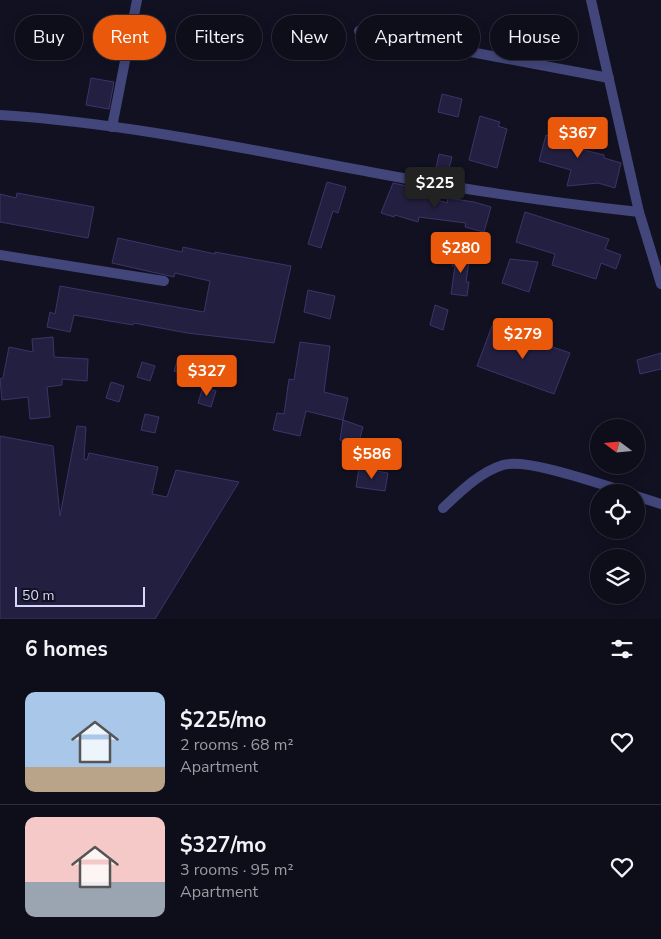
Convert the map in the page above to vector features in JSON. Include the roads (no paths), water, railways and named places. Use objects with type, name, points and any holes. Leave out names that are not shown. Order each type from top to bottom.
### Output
[{"type":"street","points":[[112,127],[138,0]]},
{"type":"street","points":[[591,0],[639,212],[661,284]]},
{"type":"street","points":[[480,54],[609,78]]},
{"type":"street","points":[[0,115],[112,127],[182,137],[383,174],[566,204],[639,212]]},
{"type":"street","points":[[0,255],[164,281]]},
{"type":"street","points":[[443,508],[486,472],[501,465],[511,463],[559,472],[600,484]]},
{"type":"street","points":[[645,499],[661,504]]}]
